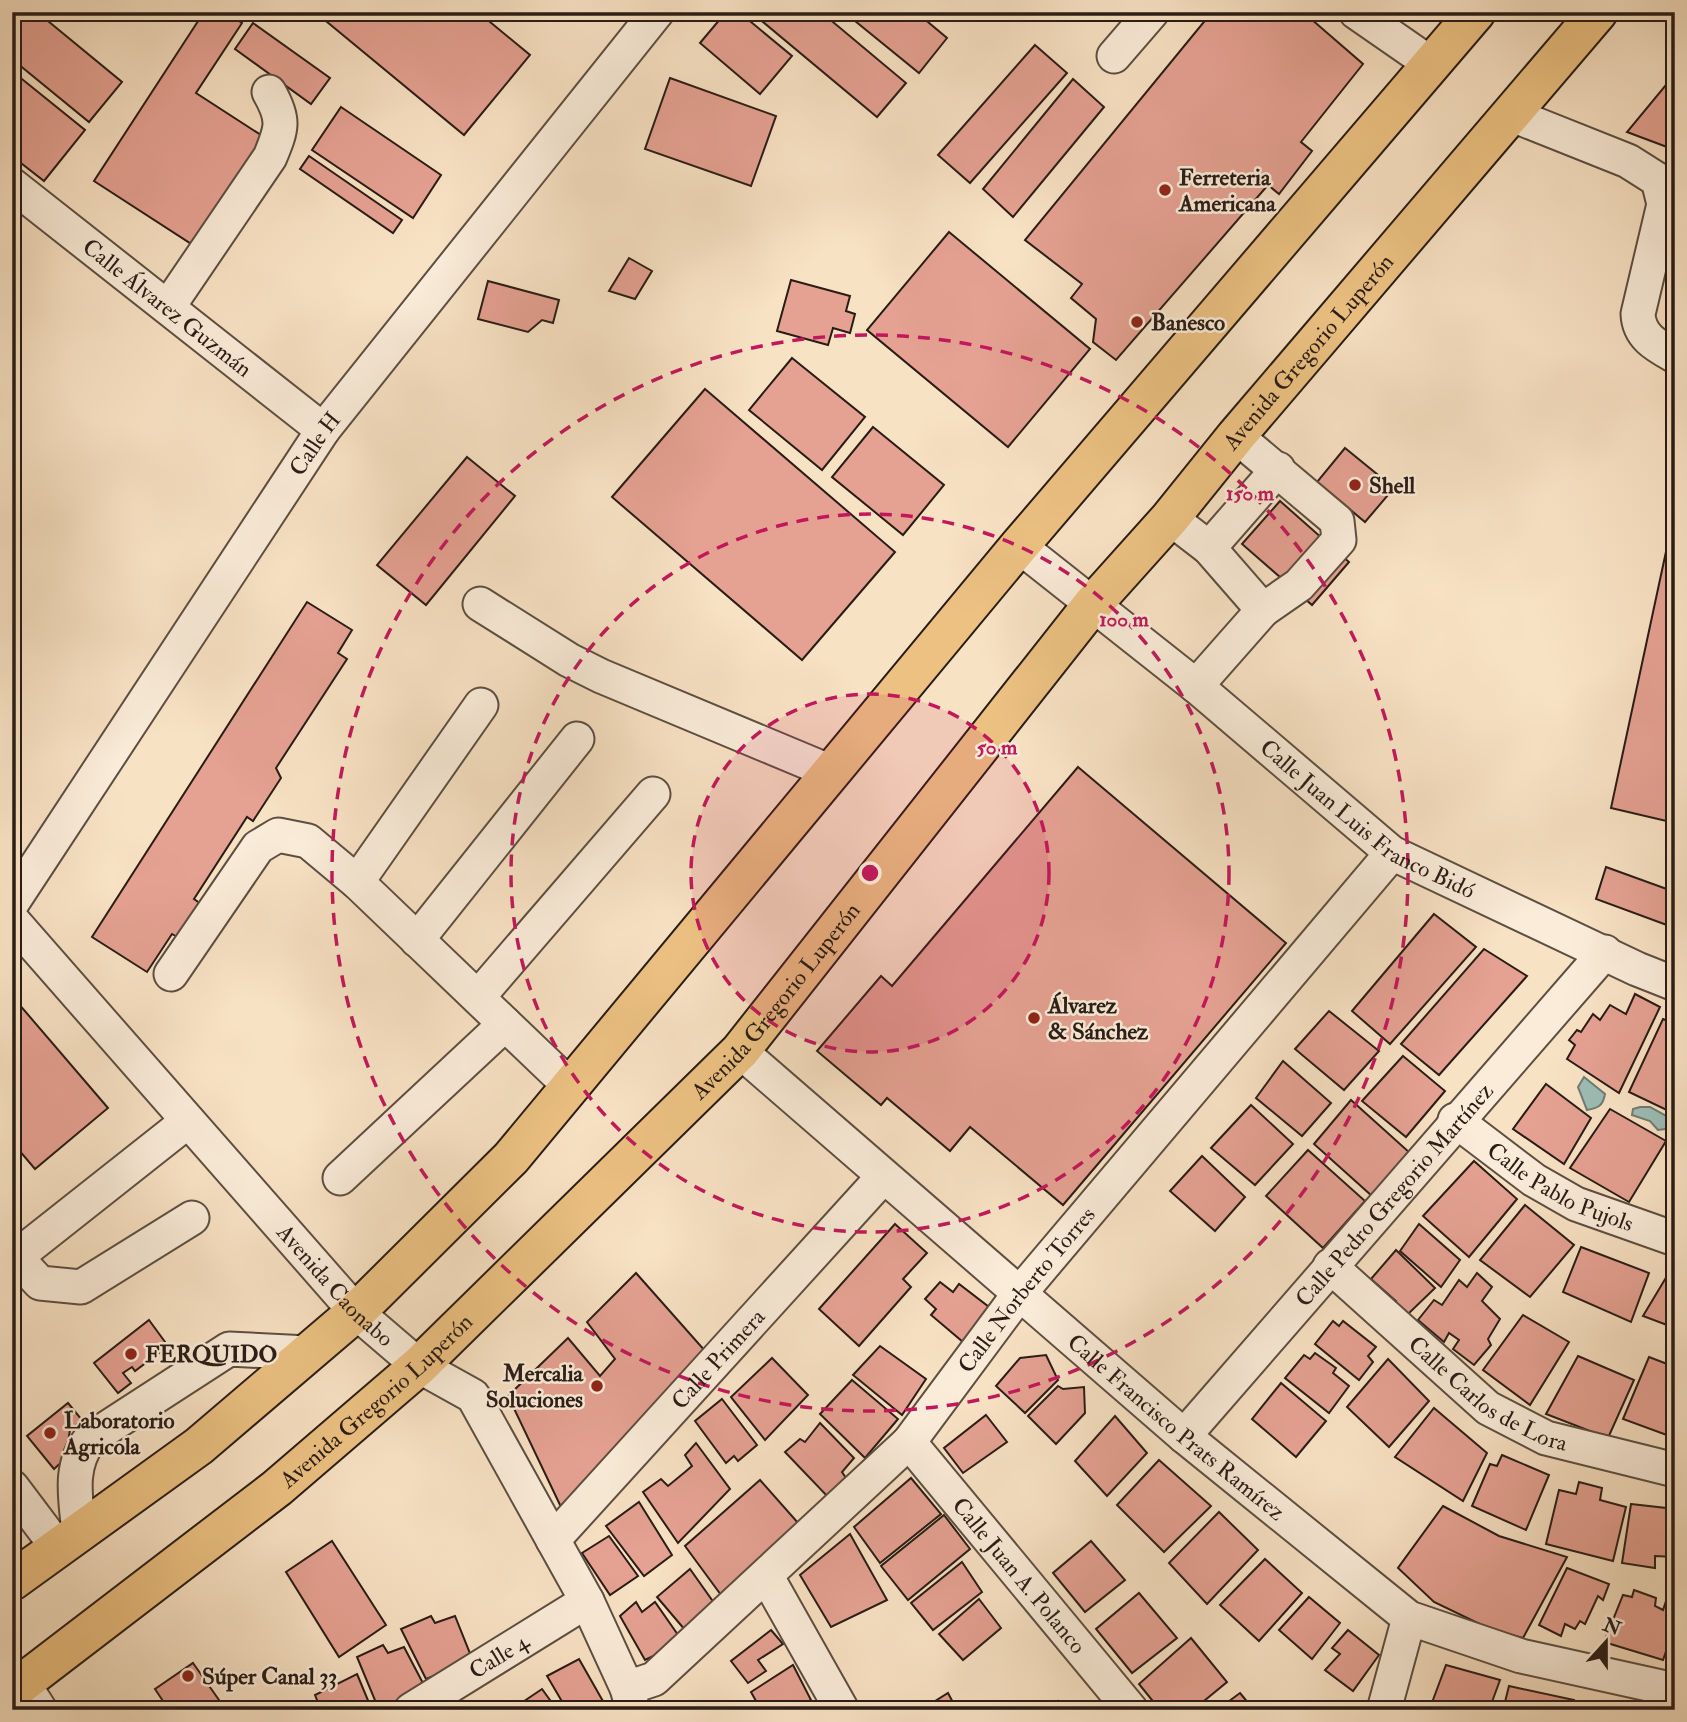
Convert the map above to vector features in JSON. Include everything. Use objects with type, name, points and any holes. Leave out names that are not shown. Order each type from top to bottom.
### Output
[{"type":"main road","points":[[12,1581],[199,1446],[356,1312],[511,1158],[1019,546],[1476,12]]},
{"type":"main road","name":"Avenida Gregorio Luperón","points":[[25,1695],[277,1488],[419,1366],[740,1051],[1092,605],[1170,518],[1236,436],[1598,12]]},
{"type":"street","name":"Calle H","points":[[12,903],[323,430],[657,12]]},
{"type":"street","points":[[1114,56],[1152,12]]},
{"type":"street","points":[[1356,12],[1431,64]]},
{"type":"street","points":[[168,307],[270,157],[280,134],[281,114],[269,93]]},
{"type":"street","points":[[1510,114],[1628,162],[1658,180],[1664,204],[1638,314],[1639,326],[1645,336],[1675,356]]},
{"type":"street","name":"Calle Álvarez Guzmán","points":[[12,185],[323,430]]},
{"type":"street","points":[[1196,686],[1263,610],[1299,584],[1339,540],[1337,521],[1236,436]]},
{"type":"street","points":[[1209,548],[1278,469]]},
{"type":"street","points":[[1170,518],[1209,548],[1263,610]]},
{"type":"street","name":"Calle Juan Luis Franco Bidó","points":[[1019,546],[1196,686],[1392,853],[1675,984]]},
{"type":"street","points":[[480,604],[569,660],[601,676],[831,772]]},
{"type":"street","points":[[357,882],[481,705]]},
{"type":"street","points":[[418,940],[577,739]]},
{"type":"street","points":[[478,997],[653,794]]},
{"type":"street","points":[[171,974],[258,847],[278,835],[308,841],[357,882],[570,1086]]},
{"type":"street","name":"Calle Norberto Torres","points":[[630,1699],[767,1577],[909,1442],[1019,1294],[1392,853]]},
{"type":"street","name":"Avenida Caonabo","points":[[12,920],[356,1312],[419,1366],[473,1396],[587,1601],[630,1699]]},
{"type":"street","name":"Calle Pedro Gregorio Martínez","points":[[1184,1436],[1455,1120],[1605,952]]},
{"type":"street","points":[[340,1178],[505,1024]]},
{"type":"street","name":"Calle Francisco Prats Ramírez","points":[[740,1051],[1184,1436],[1409,1618],[1521,1656],[1675,1690]]},
{"type":"street","name":"Calle Pablo Pujols","points":[[1455,1120],[1534,1180],[1576,1205],[1675,1238]]},
{"type":"street","points":[[188,1121],[14,1255],[40,1283],[81,1287],[192,1218]]},
{"type":"street","name":"Calle Primera","points":[[553,1540],[883,1177]]},
{"type":"street","name":"Calle Carlos de Lora","points":[[1330,1266],[1488,1408],[1546,1437],[1675,1470]]},
{"type":"street","points":[[69,1541],[74,1471],[80,1452],[90,1439],[229,1349],[308,1353]]},
{"type":"street","name":"Calle Juan A. Polanco","points":[[909,1442],[1131,1710]]},
{"type":"street","points":[[12,1486],[69,1541]]},
{"type":"street","points":[[767,1577],[842,1710]]},
{"type":"street","name":"Calle 4","points":[[411,1710],[587,1601]]},
{"type":"street","points":[[1384,1710],[1409,1618]]},
{"type":"water","points":[[1584,1077],[1605,1094],[1599,1106],[1587,1110],[1578,1087]]},
{"type":"water","points":[[1650,1107],[1668,1117],[1669,1124],[1665,1129],[1658,1130],[1650,1121],[1632,1115],[1633,1109]]},
{"type":"building","points":[[26,12],[37,12],[122,82],[89,122],[12,59],[12,28]]},
{"type":"building","points":[[204,12],[226,12],[242,23],[196,93],[264,137],[193,245],[94,181]]},
{"type":"building","points":[[315,12],[478,12],[530,55],[464,135]]},
{"type":"building","points":[[726,12],[739,12],[792,56],[760,94],[700,43]]},
{"type":"building","points":[[751,12],[821,12],[906,83],[877,117]]},
{"type":"building","points":[[844,12],[916,12],[947,38],[919,73]]},
{"type":"building","name":"Ferreteria Americana","points":[[1212,12],[1303,12],[1363,64],[1301,142],[1312,151],[1279,194],[1268,185],[1116,360],[1093,342],[1096,319],[1071,298],[1082,284],[1025,240]]},
{"type":"building","points":[[253,23],[330,78],[311,104],[235,49]]},
{"type":"building","points":[[1035,45],[1067,73],[970,183],[938,155]]},
{"type":"building","points":[[12,71],[85,130],[44,181],[12,156]]},
{"type":"building","points":[[1675,74],[1675,150],[1627,132]]},
{"type":"building","points":[[670,78],[776,116],[751,186],[645,149]]},
{"type":"building","points":[[1073,79],[1104,107],[1013,217],[983,189]]},
{"type":"building","points":[[341,107],[441,175],[413,218],[312,150]]},
{"type":"building","points":[[309,156],[402,220],[393,233],[300,169]]},
{"type":"building","points":[[949,232],[1090,349],[1008,447],[867,330]]},
{"type":"building","points":[[629,258],[652,271],[635,299],[609,291]]},
{"type":"building","points":[[791,280],[850,296],[846,311],[855,314],[850,333],[833,328],[828,345],[777,331]]},
{"type":"building","points":[[488,281],[559,300],[553,323],[542,320],[528,332],[478,319]]},
{"type":"building","points":[[792,358],[865,417],[822,470],[749,410]]},
{"type":"building","points":[[705,389],[895,552],[802,660],[612,497]]},
{"type":"building","points":[[873,427],[944,485],[903,535],[832,477]]},
{"type":"building","name":"Shell","points":[[1345,448],[1394,488],[1365,522],[1317,482]]},
{"type":"building","points":[[467,457],[515,496],[426,605],[377,565]]},
{"type":"building","name":"Shell","points":[[1280,501],[1349,562],[1312,605],[1242,544]]},
{"type":"building","points":[[1673,519],[1675,520],[1675,823],[1611,808]]},
{"type":"building","points":[[307,602],[352,630],[338,653],[347,659],[276,768],[281,778],[253,821],[247,817],[194,899],[201,904],[179,938],[172,934],[147,972],[92,937]]},
{"type":"building","name":"Álvarez & Sánchez","points":[[1078,767],[1286,943],[1063,1205],[970,1127],[950,1151],[887,1098],[881,1105],[817,1051],[881,976],[892,986]]},
{"type":"building","points":[[1606,867],[1675,892],[1675,928],[1596,899]]},
{"type":"building","points":[[1434,914],[1476,947],[1390,1044],[1352,1011]]},
{"type":"building","points":[[1484,949],[1527,976],[1439,1075],[1401,1044]]},
{"type":"building","points":[[1635,994],[1660,1007],[1619,1093],[1567,1059],[1575,1045],[1569,1040],[1577,1030],[1581,1032],[1593,1014],[1600,1020],[1610,1005],[1626,1014]]},
{"type":"building","points":[[12,996],[108,1108],[35,1169],[12,1142]]},
{"type":"building","points":[[1329,1011],[1379,1051],[1344,1090],[1295,1049]]},
{"type":"building","points":[[1663,1019],[1675,1024],[1675,1114],[1629,1092]]},
{"type":"building","points":[[1403,1056],[1445,1091],[1406,1137],[1362,1101]]},
{"type":"building","points":[[1283,1061],[1331,1103],[1302,1136],[1256,1098]]},
{"type":"building","points":[[1546,1084],[1591,1118],[1564,1164],[1513,1129]]},
{"type":"building","points":[[1351,1100],[1410,1153],[1372,1196],[1314,1144]]},
{"type":"building","points":[[1251,1105],[1293,1144],[1255,1185],[1211,1148]]},
{"type":"building","points":[[1610,1109],[1666,1141],[1629,1202],[1570,1168]]},
{"type":"building","points":[[1308,1150],[1365,1201],[1323,1248],[1266,1196]]},
{"type":"building","points":[[1202,1156],[1245,1197],[1215,1231],[1170,1191]]},
{"type":"building","points":[[1474,1161],[1517,1199],[1469,1257],[1423,1216]]},
{"type":"building","points":[[1525,1205],[1574,1245],[1530,1297],[1480,1260]]},
{"type":"building","points":[[895,1224],[927,1253],[903,1279],[911,1287],[859,1346],[819,1309]]},
{"type":"building","points":[[1419,1224],[1460,1260],[1441,1287],[1400,1251]]},
{"type":"building","points":[[1581,1247],[1649,1273],[1631,1322],[1563,1292]]},
{"type":"building","points":[[1396,1250],[1435,1288],[1405,1317],[1392,1306],[1396,1301],[1371,1279]]},
{"type":"building","points":[[1670,1271],[1675,1272],[1675,1328],[1643,1316]]},
{"type":"building","name":"Mercalia Soluciones","points":[[636,1273],[706,1352],[561,1507],[508,1396],[568,1338],[600,1376],[615,1359],[587,1322]]},
{"type":"building","points":[[1477,1273],[1492,1287],[1482,1301],[1500,1319],[1488,1339],[1491,1345],[1474,1365],[1453,1349],[1459,1340],[1449,1333],[1444,1342],[1418,1320],[1434,1300],[1442,1305],[1459,1280],[1467,1287]]},
{"type":"building","points":[[940,1282],[953,1292],[959,1284],[989,1307],[963,1342],[931,1315],[936,1309],[925,1299]]},
{"type":"building","points":[[1523,1315],[1569,1342],[1530,1405],[1483,1370]]},
{"type":"building","name":"FERQUIDO","points":[[149,1320],[168,1346],[135,1371],[132,1367],[123,1373],[131,1383],[118,1393],[94,1363]]},
{"type":"building","points":[[1333,1321],[1339,1326],[1343,1321],[1376,1347],[1368,1356],[1373,1362],[1359,1380],[1315,1344]]},
{"type":"building","points":[[880,1346],[926,1379],[902,1415],[853,1375]]},
{"type":"building","points":[[1315,1353],[1336,1368],[1333,1373],[1349,1386],[1329,1413],[1285,1378],[1304,1355],[1310,1359]]},
{"type":"building","points":[[1046,1355],[1058,1380],[1025,1413],[996,1386],[1020,1358]]},
{"type":"building","points":[[1578,1356],[1634,1380],[1608,1438],[1546,1414]]},
{"type":"building","points":[[1649,1357],[1675,1367],[1675,1438],[1623,1419]]},
{"type":"building","points":[[772,1358],[808,1395],[765,1440],[731,1397]]},
{"type":"building","points":[[1388,1359],[1429,1401],[1389,1447],[1347,1407]]},
{"type":"building","points":[[852,1380],[898,1419],[865,1458],[820,1414]]},
{"type":"building","points":[[1281,1383],[1326,1421],[1296,1457],[1252,1419]]},
{"type":"building","points":[[1058,1386],[1063,1389],[1084,1387],[1085,1413],[1056,1444],[1028,1416]]},
{"type":"building","points":[[722,1399],[757,1445],[738,1461],[734,1456],[726,1463],[695,1421]]},
{"type":"building","name":"Laboratorio Agricola","points":[[68,1403],[82,1420],[70,1430],[65,1459],[54,1469],[27,1436]]},
{"type":"building","points":[[1434,1408],[1487,1453],[1463,1501],[1395,1457]]},
{"type":"building","points":[[986,1415],[1007,1442],[963,1473],[944,1448]]},
{"type":"building","points":[[1115,1416],[1147,1453],[1107,1496],[1075,1461]]},
{"type":"building","points":[[820,1423],[854,1458],[842,1472],[848,1481],[828,1497],[785,1452],[800,1439],[805,1442]]},
{"type":"building","points":[[696,1443],[730,1489],[678,1543],[643,1492],[661,1479],[668,1486],[692,1466],[685,1455]]},
{"type":"building","points":[[1502,1455],[1549,1475],[1526,1530],[1472,1506],[1490,1464],[1497,1466]]},
{"type":"building","points":[[1159,1460],[1211,1506],[1164,1552],[1117,1505]]},
{"type":"building","points":[[911,1478],[941,1514],[880,1563],[854,1527]]},
{"type":"building","points":[[760,1480],[799,1524],[724,1599],[685,1546]]},
{"type":"building","points":[[1579,1482],[1602,1488],[1600,1500],[1626,1507],[1613,1561],[1546,1544],[1559,1490],[1576,1494]]},
{"type":"building","points":[[639,1502],[672,1555],[644,1576],[606,1526]]},
{"type":"building","points":[[1631,1504],[1675,1509],[1675,1557],[1655,1556],[1655,1568],[1622,1563]]},
{"type":"building","points":[[1443,1506],[1499,1536],[1567,1557],[1523,1638],[1490,1629],[1434,1602],[1398,1568]]},
{"type":"building","points":[[1219,1512],[1258,1550],[1207,1604],[1169,1563]]},
{"type":"building","points":[[944,1515],[970,1549],[908,1600],[881,1566]]},
{"type":"building","points":[[850,1534],[887,1600],[831,1627],[800,1575]]},
{"type":"building","points":[[609,1536],[638,1576],[610,1595],[582,1553]]},
{"type":"building","points":[[332,1541],[386,1625],[339,1657],[286,1572]]},
{"type":"building","points":[[1091,1541],[1125,1580],[1085,1612],[1053,1573]]},
{"type":"building","points":[[1265,1559],[1302,1593],[1259,1641],[1220,1605]]},
{"type":"building","points":[[962,1562],[982,1592],[933,1630],[911,1603]]},
{"type":"building","points":[[1567,1568],[1609,1584],[1603,1600],[1598,1596],[1585,1624],[1580,1621],[1575,1629],[1565,1624],[1561,1636],[1539,1625]]},
{"type":"building","points":[[690,1569],[719,1610],[691,1637],[657,1597]]},
{"type":"building","points":[[1634,1590],[1656,1598],[1655,1606],[1663,1610],[1667,1598],[1675,1601],[1675,1625],[1663,1660],[1604,1642],[1623,1595],[1632,1597]]},
{"type":"building","points":[[1139,1593],[1177,1638],[1132,1673],[1096,1629]]},
{"type":"building","points":[[1309,1597],[1340,1623],[1312,1659],[1279,1630]]},
{"type":"building","points":[[979,1599],[1001,1628],[963,1660],[939,1634]]},
{"type":"building","points":[[636,1602],[642,1612],[655,1602],[683,1642],[645,1660],[620,1616]]},
{"type":"building","points":[[431,1616],[435,1623],[455,1616],[473,1661],[426,1679],[401,1629]]},
{"type":"building","points":[[771,1630],[783,1644],[758,1660],[766,1671],[748,1683],[731,1661]]},
{"type":"building","points":[[1348,1630],[1379,1655],[1353,1691],[1325,1670],[1340,1654],[1332,1648]]},
{"type":"building","points":[[1191,1638],[1227,1682],[1193,1710],[1160,1710],[1139,1684]]},
{"type":"building","points":[[383,1645],[388,1653],[404,1647],[426,1689],[379,1710],[357,1657]]},
{"type":"building","points":[[579,1659],[608,1710],[567,1710],[547,1676]]},
{"type":"building","name":"Súper Canal 33","points":[[193,1663],[226,1710],[169,1710],[155,1689]]},
{"type":"building","points":[[793,1665],[811,1700],[792,1710],[761,1710],[751,1692]]},
{"type":"building","points":[[1446,1665],[1500,1680],[1489,1710],[1430,1708]]},
{"type":"building","points":[[357,1674],[372,1710],[321,1710],[315,1695]]},
{"type":"building","points":[[1509,1686],[1574,1700],[1572,1710],[1503,1710]]},
{"type":"building","points":[[542,1689],[555,1707],[553,1710],[511,1710]]},
{"type":"building","points":[[948,1693],[957,1710],[921,1710]]},
{"type":"building","points":[[1240,1693],[1254,1710],[1217,1710]]},
{"type":"building","points":[[1058,1701],[1066,1710],[1048,1710]]},
{"type":"building","points":[[736,1703],[738,1710],[703,1710]]},
{"type":"place","name":"Ferreteria Americana","points":[[1165,190]]},
{"type":"place","name":"Banesco","points":[[1137,322]]},
{"type":"place","name":"Shell","points":[[1355,485]]},
{"type":"place","name":"Álvarez & Sánchez","points":[[1034,1018]]},
{"type":"place","name":"FERQUIDO","points":[[131,1354]]},
{"type":"place","name":"Mercalia Soluciones","points":[[597,1386]]},
{"type":"place","name":"Laboratorio Agricola","points":[[50,1433]]},
{"type":"place","name":"Súper Canal 33","points":[[188,1676]]}]
